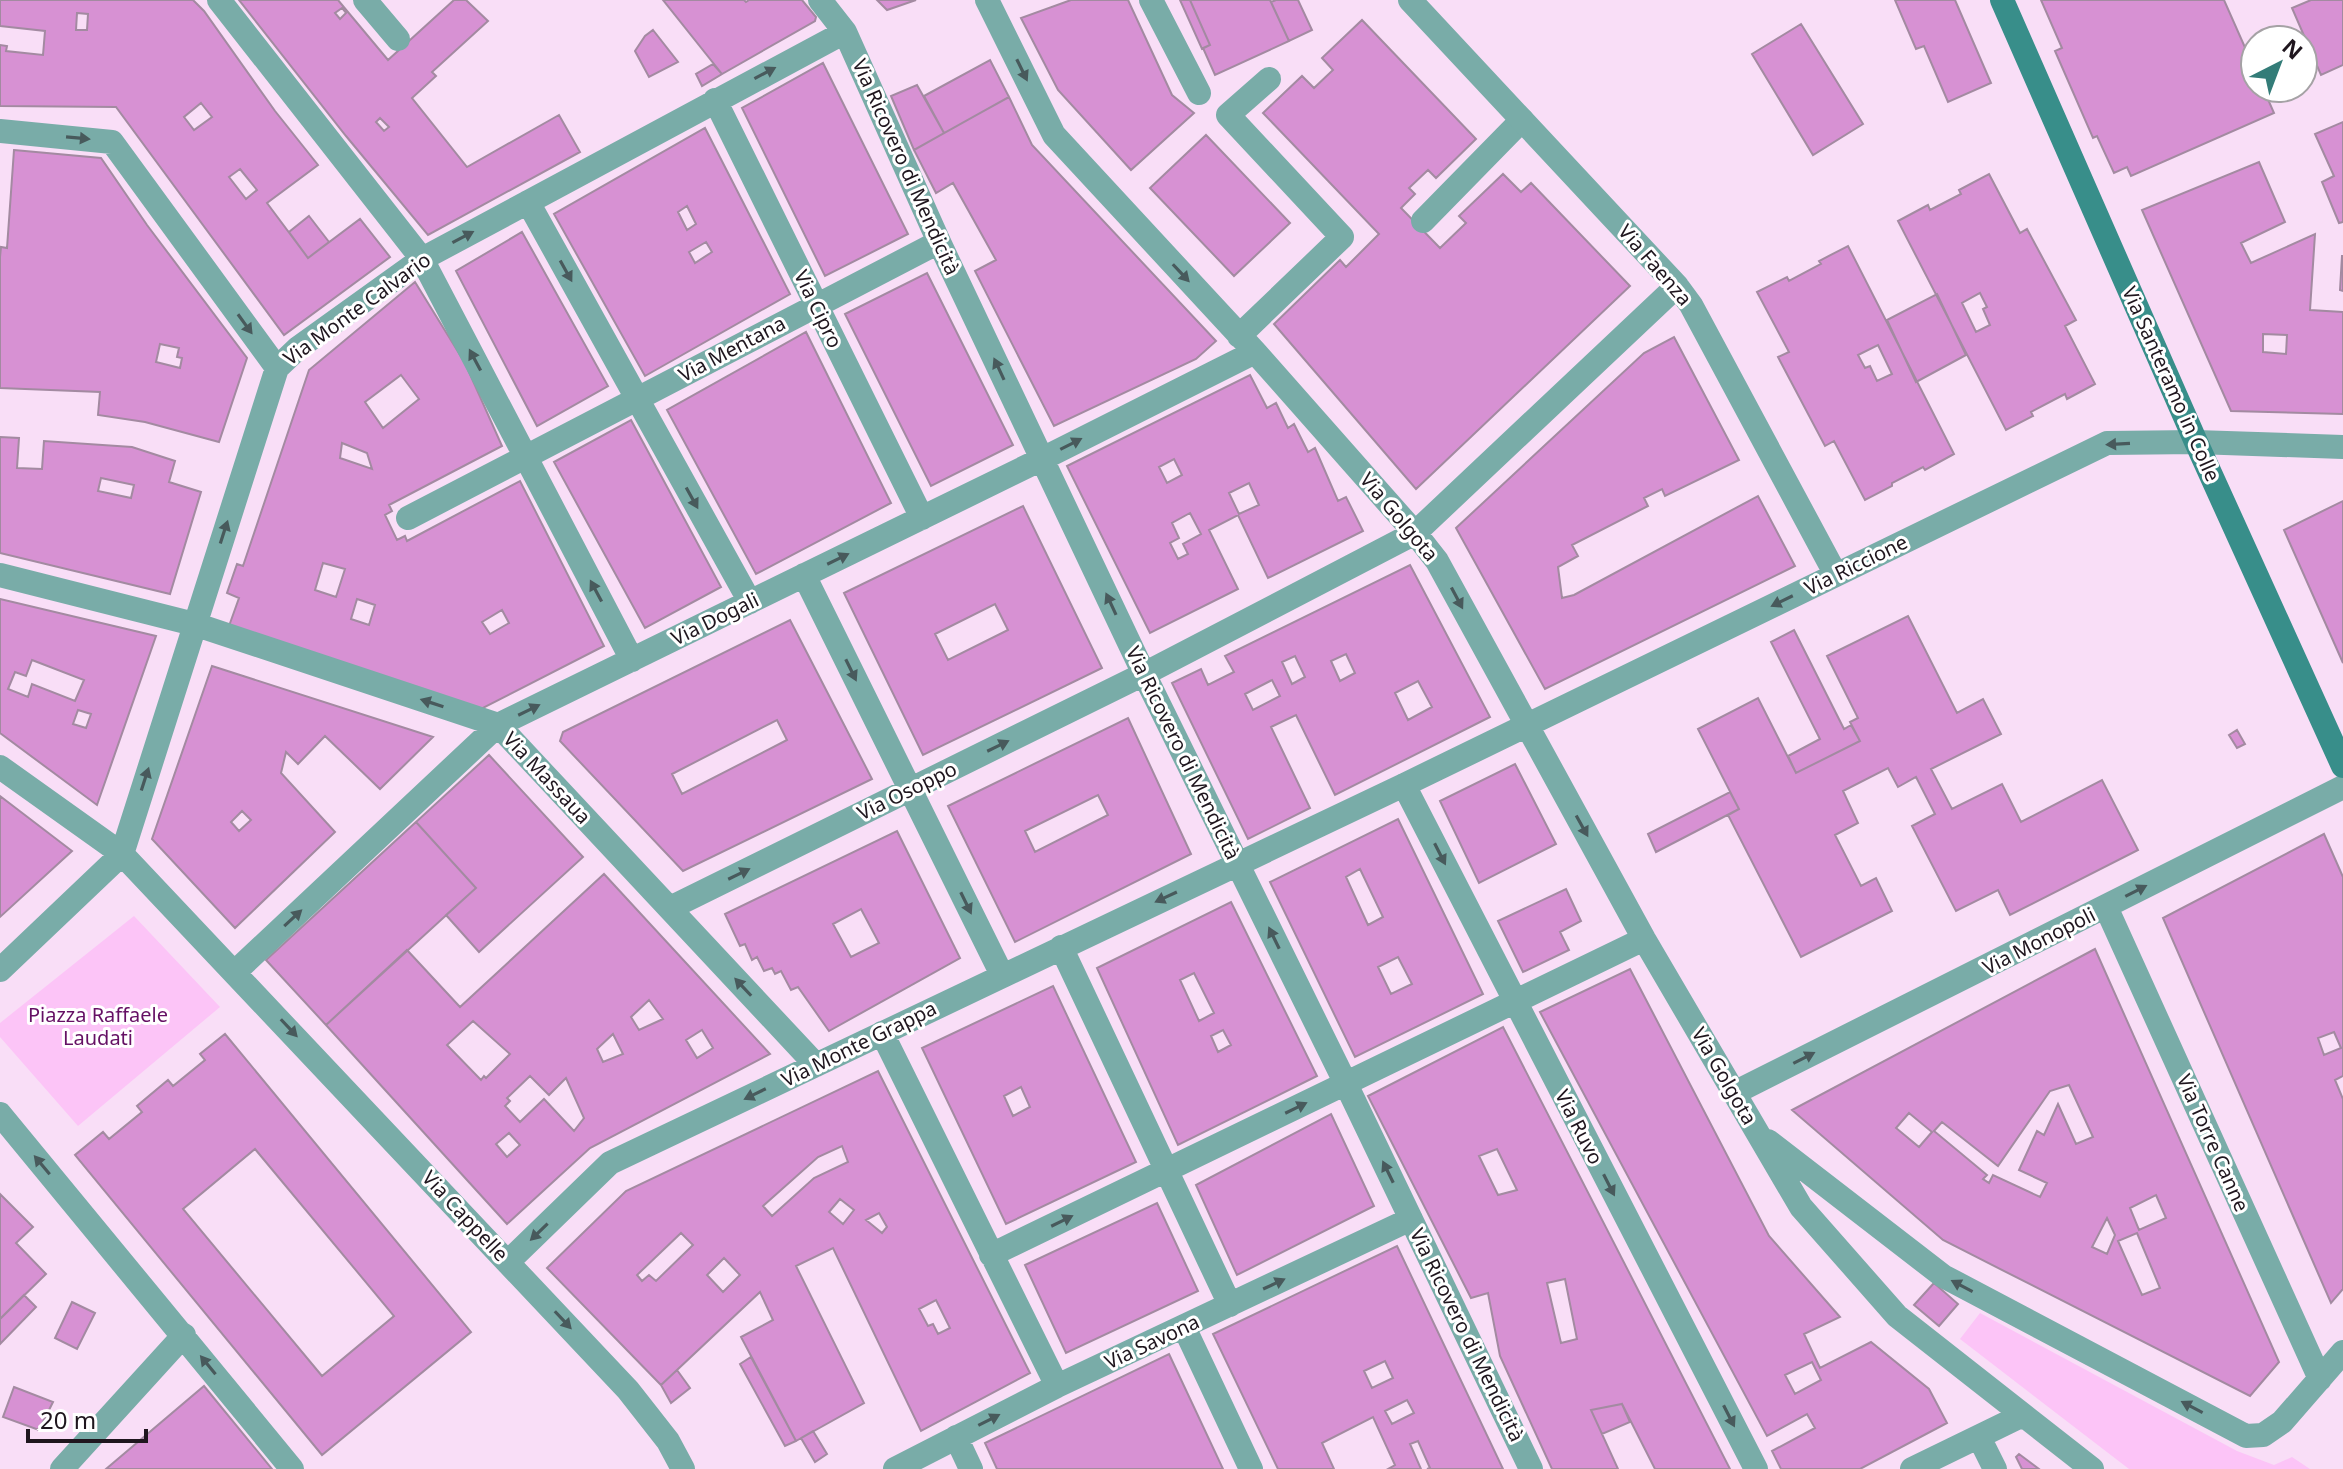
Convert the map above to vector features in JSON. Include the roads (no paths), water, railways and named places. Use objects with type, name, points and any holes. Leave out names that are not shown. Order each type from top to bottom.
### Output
[{"type":"main road","name":"Via Santeramo in Colle","points":[[2002,0],[2196,442],[2343,766]]},
{"type":"street","points":[[219,0],[422,259],[632,660]]},
{"type":"street","points":[[365,0],[398,39]]},
{"type":"street","name":"Via Ricovero di Mendicità","points":[[820,0],[845,32],[939,242],[1144,674],[1531,1469]]},
{"type":"street","name":"Via Golgota","points":[[987,0],[1054,135],[1247,344],[1437,561],[1644,939],[1801,1207],[1897,1316],[2092,1469]]},
{"type":"street","points":[[1151,0],[1199,93]]},
{"type":"street","name":"Via Faenza","points":[[1410,0],[1677,286],[1691,305],[1836,575]]},
{"type":"street","name":"Via Monte Calvario","points":[[122,854],[277,368],[298,348],[422,259],[845,32]]},
{"type":"street","name":"Via Dogali","points":[[236,971],[498,725],[1042,459],[1247,344],[1342,237],[1228,115],[1269,79]]},
{"type":"street","name":"Via Cipro","points":[[715,100],[922,518]]},
{"type":"street","points":[[1423,221],[1522,120]]},
{"type":"street","points":[[0,131],[112,142],[277,368]]},
{"type":"street","points":[[528,202],[750,602]]},
{"type":"street","name":"Via Mentana","points":[[408,518],[939,242]]},
{"type":"street","name":"Via Osoppo","points":[[670,908],[1144,674],[1415,533],[1677,286]]},
{"type":"street","name":"Via Riccione","points":[[1404,785],[2107,443],[2196,442],[2343,447]]},
{"type":"street","name":"Via Massaua","points":[[0,575],[194,624],[498,725],[816,1065]]},
{"type":"street","points":[[804,575],[1002,975]]},
{"type":"street","points":[[0,767],[122,854],[236,971]]},
{"type":"street","name":"Via Monte Grappa","points":[[508,1262],[610,1163],[1404,785]]},
{"type":"street","name":"Via Ruvo","points":[[1404,785],[1756,1469]]},
{"type":"street","name":"Via Monopoli","points":[[1734,1093],[2343,787]]},
{"type":"street","points":[[0,970],[122,854]]},
{"type":"street","name":"Via Torre Canne","points":[[2106,907],[2320,1379]]},
{"type":"street","points":[[991,1255],[1644,939]]},
{"type":"street","points":[[1061,947],[1230,1305]]},
{"type":"street","name":"Via Cappelle","points":[[236,971],[628,1390],[668,1441],[683,1469]]},
{"type":"street","points":[[882,1033],[1057,1386]]},
{"type":"street","points":[[0,1114],[292,1469]]},
{"type":"street","name":"Via Golgota","points":[[1757,1132],[1943,1276],[2246,1436],[2263,1435],[2282,1422],[2320,1379]]},
{"type":"street","name":"Via Savona","points":[[895,1469],[1057,1386],[1411,1219]]},
{"type":"street","points":[[1184,1327],[1251,1469]]},
{"type":"street","points":[[62,1469],[184,1335]]},
{"type":"street","points":[[2320,1379],[2343,1352]]},
{"type":"street","points":[[1912,1469],[2023,1415]]},
{"type":"street","points":[[956,1437],[971,1469]]},
{"type":"street","points":[[1979,1437],[1995,1469]]},
{"type":"park label","name":"Piazza Raffaele Laudati","points":[[98,1026]]}]
